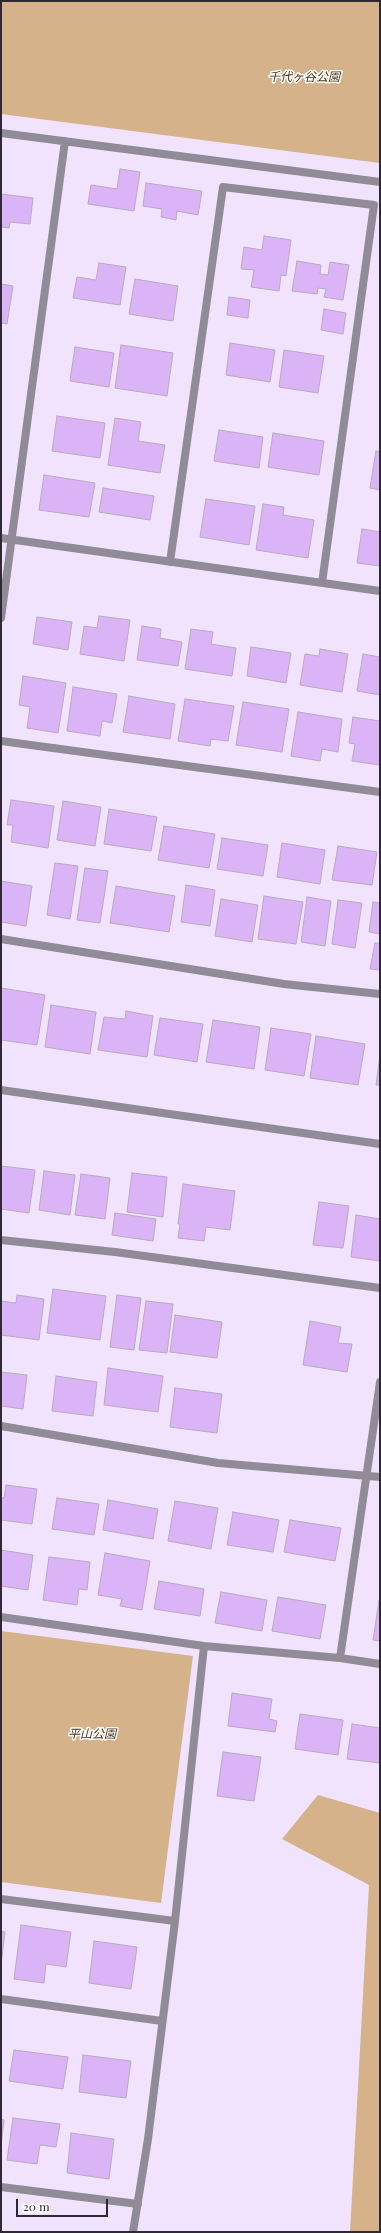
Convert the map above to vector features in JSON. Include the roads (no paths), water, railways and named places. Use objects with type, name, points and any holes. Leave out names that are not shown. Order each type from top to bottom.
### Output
[{"type":"street","points":[[1,132],[380,182]]},
{"type":"street","points":[[1,618],[10,540],[66,141]]},
{"type":"street","points":[[170,562],[223,187],[374,205],[322,583]]},
{"type":"street","points":[[1,538],[380,591]]},
{"type":"street","points":[[1,741],[380,792]]},
{"type":"street","points":[[1,939],[284,984],[380,994]]},
{"type":"street","points":[[1,1090],[380,1144]]},
{"type":"street","points":[[1,1240],[115,1252],[380,1288]]},
{"type":"street","points":[[340,1658],[368,1475],[380,1382]]},
{"type":"street","points":[[1,1426],[218,1463],[380,1477]]},
{"type":"street","points":[[1,1617],[204,1646],[340,1658],[380,1664]]},
{"type":"street","points":[[133,2232],[138,2204],[175,1921],[204,1646]]},
{"type":"street","points":[[1,1899],[175,1921]]},
{"type":"street","points":[[1,2000],[162,2020]]},
{"type":"street","points":[[1,2187],[138,2204]]},
{"type":"park label","name":"千代ヶ谷公園","points":[[304,77]]},
{"type":"park label","name":"平山公園","points":[[92,1734]]}]
